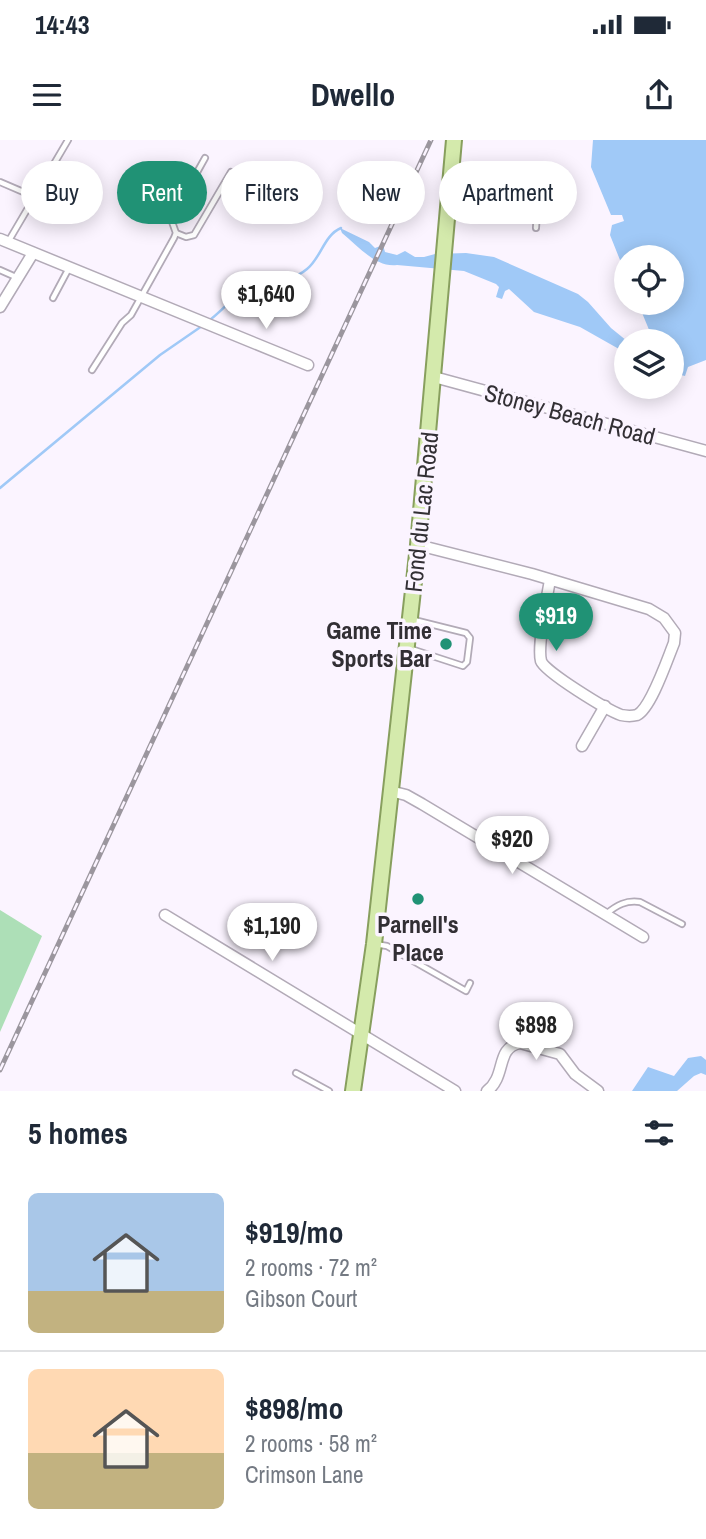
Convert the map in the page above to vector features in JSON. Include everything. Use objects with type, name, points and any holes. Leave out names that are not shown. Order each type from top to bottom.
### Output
[{"type":"main road","name":"Fond du Lac Road","points":[[452,161],[454,140]]},
{"type":"main road","name":"Fond du Lac Road","points":[[353,1091],[374,944],[418,545],[446,224]]},
{"type":"street","points":[[4,241],[308,365]]},
{"type":"street","points":[[0,307],[33,253]]},
{"type":"street","name":"Stoney Beach Road","points":[[434,377],[706,450]]},
{"type":"street","points":[[418,545],[550,580],[649,609],[664,618],[675,633],[667,661],[645,709],[635,716],[622,716],[605,706],[549,672],[541,660],[550,580]]},
{"type":"street","points":[[582,746],[605,706]]},
{"type":"street","points":[[390,791],[422,804],[643,937]]},
{"type":"street","points":[[165,915],[455,1091]]},
{"type":"street","points":[[487,1091],[499,1076],[505,1052],[520,1043],[560,1054],[575,1074],[598,1091]]},
{"type":"lane","points":[[56,161],[68,140]]},
{"type":"lane","points":[[205,158],[173,214],[172,224],[176,233],[186,237],[194,235],[221,189]]},
{"type":"lane","points":[[0,182],[21,191]]},
{"type":"lane","points":[[4,241],[21,217]]},
{"type":"lane","points":[[536,224],[536,228]]},
{"type":"lane","points":[[92,370],[122,324],[131,316],[176,233]]},
{"type":"lane","points":[[53,298],[69,268]]},
{"type":"lane","points":[[0,270],[18,278]]},
{"type":"lane","points":[[406,647],[463,666],[467,663],[470,638],[466,633],[410,619]]},
{"type":"lane","points":[[605,915],[616,906],[633,901],[682,924]]},
{"type":"lane","points":[[374,944],[387,946],[466,991],[470,983]]},
{"type":"lane","points":[[296,1073],[329,1091]]},
{"type":"green space","points":[[0,910],[42,936],[0,1032]]},
{"type":"water","points":[[593,140],[706,140],[706,360],[688,367],[685,376],[684,329],[649,329],[643,315],[684,315],[684,245],[614,245],[610,235],[612,225],[624,221],[622,215],[611,215],[591,167]]},
{"type":"water","points":[[340,228],[369,242],[375,248],[383,245],[385,252],[397,255],[405,251],[415,257],[466,253],[494,257],[578,294],[614,330],[614,346],[580,327],[534,312],[509,289],[505,291],[502,299],[496,297],[499,287],[496,284],[464,271],[382,263],[361,250]]},
{"type":"water","points":[[701,1056],[706,1060],[706,1075],[701,1073],[694,1076],[677,1091],[632,1091],[648,1067],[674,1076],[688,1058]]},
{"type":"waterway","points":[[207,322],[252,285],[301,273],[312,264],[330,236],[341,228]]},
{"type":"waterway","points":[[0,488],[160,355],[202,326]]},
{"type":"railway","points":[[0,1070],[431,140]]},
{"type":"place","name":"Game Time Sports Bar","points":[[446,644]]},
{"type":"place","name":"Parnell's Place","points":[[418,899]]}]
